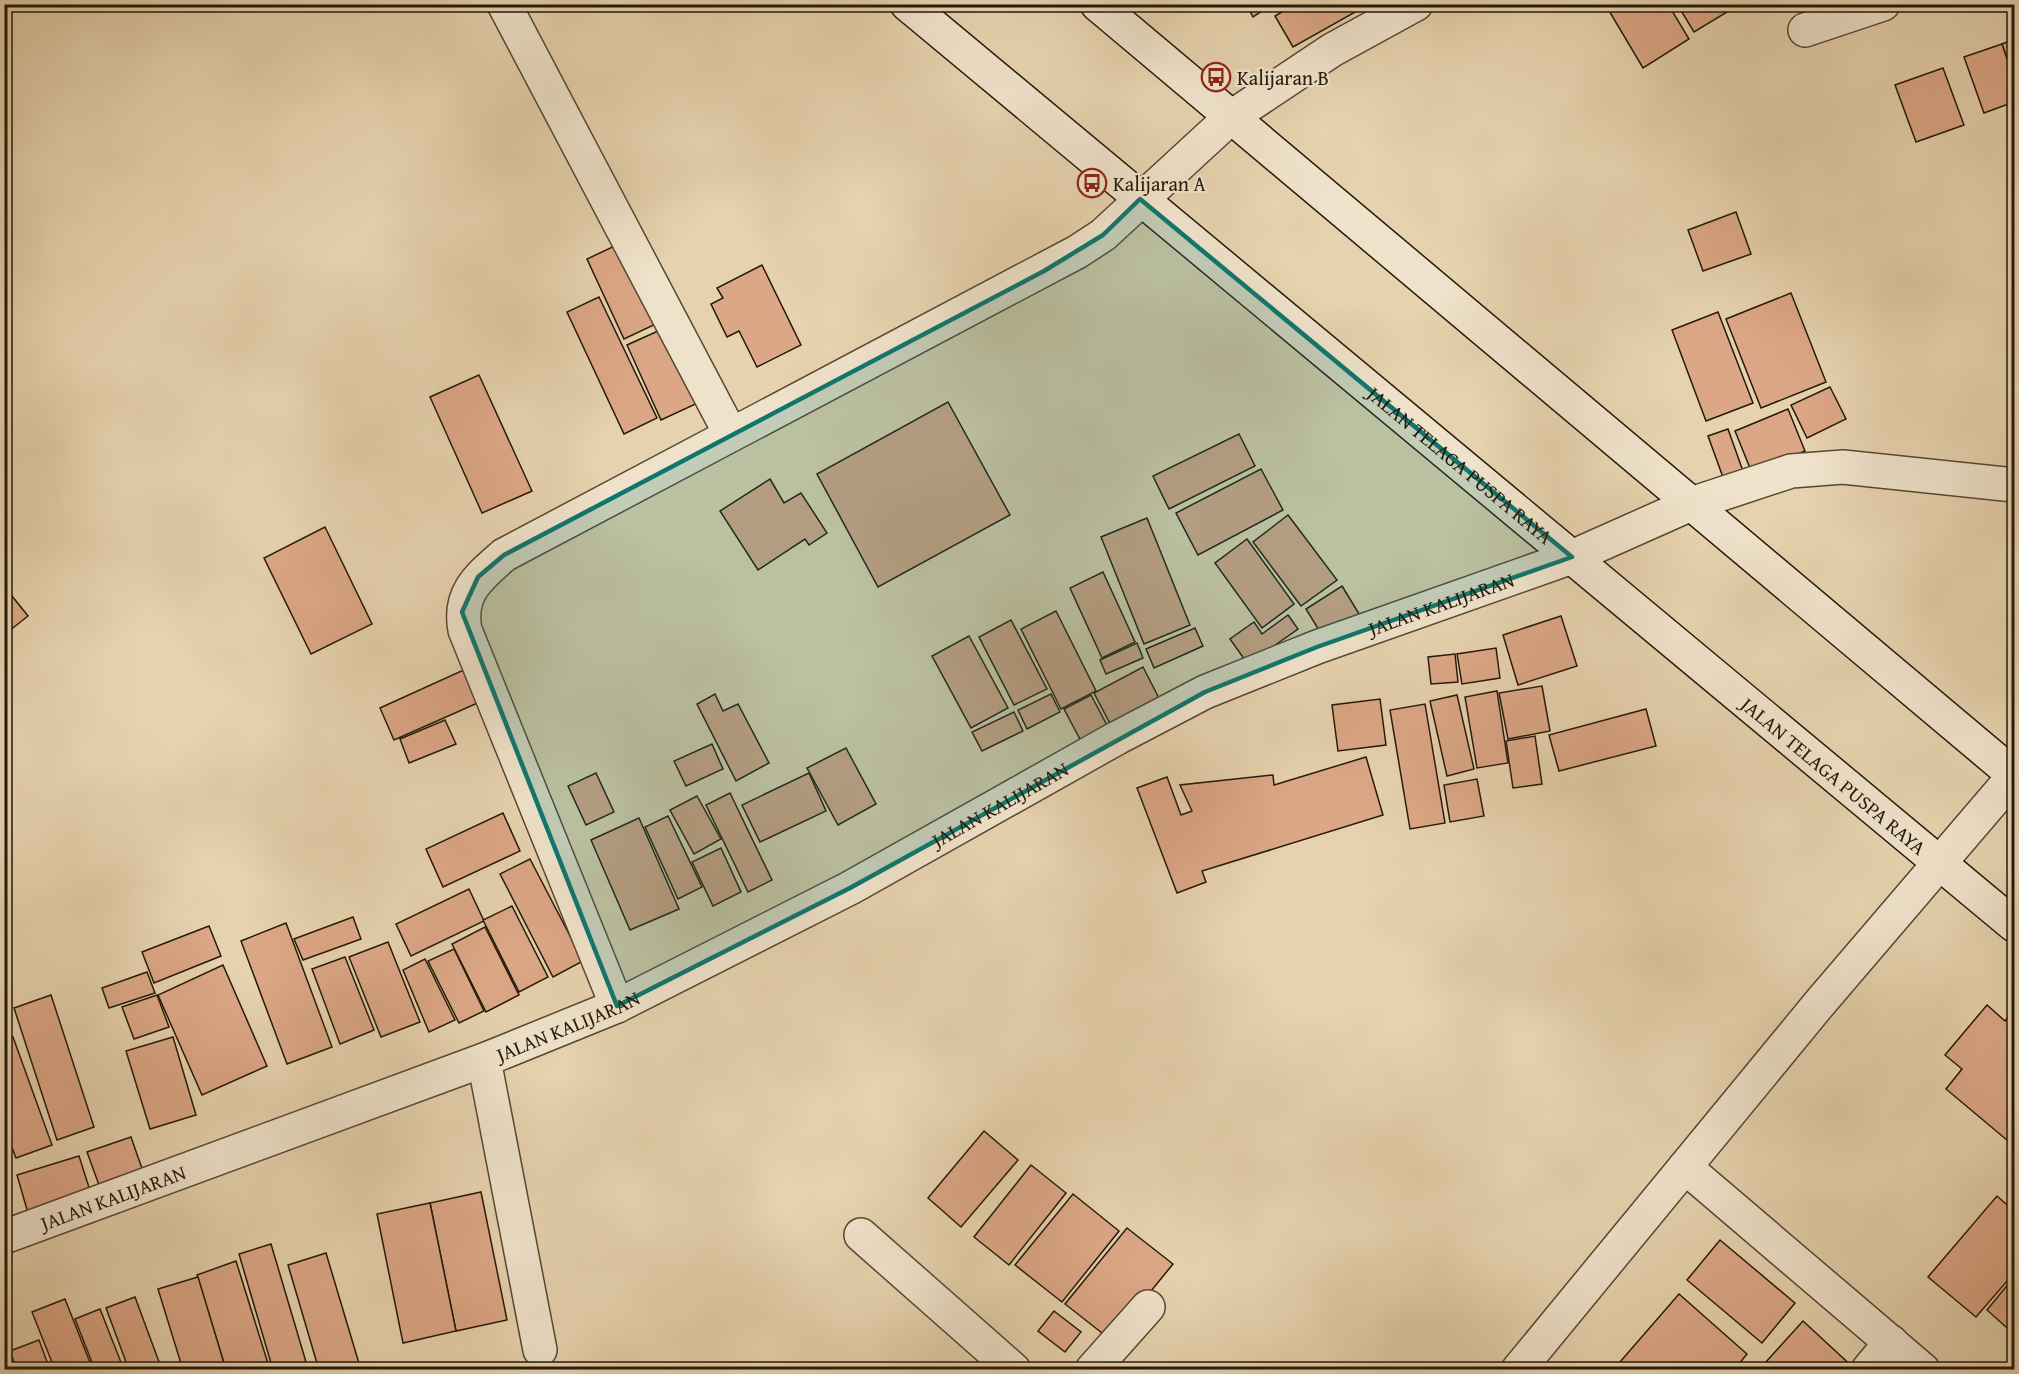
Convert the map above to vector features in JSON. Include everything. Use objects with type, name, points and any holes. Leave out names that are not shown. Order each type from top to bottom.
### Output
[{"type":"street","points":[[504,4],[729,433]]},
{"type":"street","name":"JALAN TELAGA PUSPA RAYA","points":[[907,4],[2014,925]]},
{"type":"street","points":[[1096,4],[2014,775],[1939,862],[1518,1370]]},
{"type":"street","points":[[1805,30],[1883,4]]},
{"type":"street","points":[[616,1006],[465,630],[462,612],[466,598],[478,577],[504,555],[729,433],[1044,271],[1103,235],[1230,118],[1332,50],[1414,5]]},
{"type":"street","name":"JALAN KALIJARAN","points":[[4,1237],[484,1060],[616,1006],[850,888],[1117,738],[1205,692],[1317,646],[1572,557],[1691,504],[1791,471],[1843,467],[2014,485]]},
{"type":"street","points":[[484,1060],[540,1350]]},
{"type":"street","points":[[1685,1167],[1923,1370]]},
{"type":"street","points":[[861,1235],[1014,1370]]},
{"type":"street","points":[[1092,1370],[1148,1307]]},
{"type":"street","points":[[1868,1370],[1891,1342]]},
{"type":"highlighted area","points":[[1140,199],[1572,557],[1317,647],[1205,692],[850,888],[617,1006],[462,612],[478,577],[504,555],[1044,271],[1103,235]]},
{"type":"building","points":[[1246,4],[1273,4],[1253,17]]},
{"type":"building","points":[[1295,4],[1365,4],[1366,6],[1293,47],[1275,16]]},
{"type":"building","points":[[1605,4],[1668,4],[1689,39],[1643,68]]},
{"type":"building","points":[[1677,4],[1729,4],[1732,9],[1694,32]]},
{"type":"building","points":[[2014,39],[2014,80],[2002,44]]},
{"type":"building","points":[[2002,44],[2014,80],[2014,102],[1984,113],[1964,57]]},
{"type":"building","points":[[1943,68],[1964,125],[1916,142],[1895,85]]},
{"type":"building","points":[[1736,212],[1751,254],[1703,271],[1688,230]]},
{"type":"building","points":[[621,243],[658,323],[624,339],[587,259]]},
{"type":"building","points":[[762,265],[801,345],[757,367],[739,331],[727,337],[711,304],[723,298],[717,288]]},
{"type":"building","points":[[1791,293],[1826,382],[1761,408],[1726,319]]},
{"type":"building","points":[[599,297],[657,418],[624,434],[567,312]]},
{"type":"building","points":[[1718,312],[1753,403],[1706,421],[1672,330]]},
{"type":"building","points":[[667,327],[700,402],[661,420],[627,345]]},
{"type":"building","points":[[479,375],[532,491],[482,513],[430,397]]},
{"type":"building","points":[[1830,387],[1846,419],[1807,438],[1791,405]]},
{"type":"building","points":[[948,402],[1010,515],[878,587],[817,474]]},
{"type":"building","points":[[1788,409],[1805,451],[1752,473],[1735,431]]},
{"type":"building","points":[[1728,429],[1744,474],[1724,480],[1708,436]]},
{"type":"building","points":[[1239,434],[1255,466],[1169,509],[1153,476]]},
{"type":"building","points":[[1261,469],[1283,510],[1198,555],[1176,513]]},
{"type":"building","points":[[770,479],[784,503],[801,493],[827,533],[809,545],[805,539],[758,570],[720,511]]},
{"type":"building","points":[[1288,515],[1337,580],[1301,606],[1253,542]]},
{"type":"building","points":[[1147,518],[1190,625],[1144,644],[1101,537]]},
{"type":"building","points":[[325,527],[372,624],[311,654],[264,558]]},
{"type":"building","points":[[1247,539],[1294,604],[1262,628],[1215,563]]},
{"type":"building","points":[[1103,572],[1135,642],[1102,658],[1070,588]]},
{"type":"building","points":[[4,586],[28,616],[4,635]]},
{"type":"building","points":[[1342,586],[1361,617],[1325,640],[1306,609]]},
{"type":"building","points":[[1056,611],[1096,691],[1061,709],[1021,629]]},
{"type":"building","points":[[1288,615],[1298,629],[1271,648],[1252,670],[1230,639],[1254,622],[1262,634]]},
{"type":"building","points":[[1561,616],[1577,666],[1518,685],[1503,635]]},
{"type":"building","points":[[1011,620],[1047,689],[1014,705],[979,637]]},
{"type":"building","points":[[1195,628],[1203,646],[1154,668],[1146,649]]},
{"type":"building","points":[[969,636],[1008,708],[971,728],[932,656]]},
{"type":"building","points":[[1137,643],[1143,658],[1106,674],[1100,660]]},
{"type":"building","points":[[1496,648],[1500,678],[1462,684],[1457,654]]},
{"type":"building","points":[[1455,654],[1458,682],[1431,684],[1428,657]]},
{"type":"building","points":[[1143,667],[1164,708],[1115,733],[1094,693]]},
{"type":"building","points":[[468,668],[482,701],[394,740],[380,708]]},
{"type":"building","points":[[1542,686],[1550,731],[1508,739],[1499,693]]},
{"type":"building","points":[[1497,691],[1508,763],[1477,768],[1465,697]]},
{"type":"building","points":[[715,694],[723,711],[738,704],[769,763],[736,781],[697,704]]},
{"type":"building","points":[[1051,694],[1060,712],[1027,729],[1018,710]]},
{"type":"building","points":[[1091,695],[1109,729],[1082,743],[1064,709]]},
{"type":"building","points":[[1457,695],[1474,769],[1447,776],[1430,701]]},
{"type":"building","points":[[1380,699],[1386,745],[1338,751],[1332,705]]},
{"type":"building","points":[[1425,704],[1445,823],[1410,829],[1390,710]]},
{"type":"building","points":[[1646,709],[1656,746],[1559,771],[1549,735]]},
{"type":"building","points":[[1014,712],[1023,731],[982,751],[972,732]]},
{"type":"building","points":[[445,720],[456,744],[409,763],[400,739]]},
{"type":"building","points":[[1535,736],[1542,784],[1513,788],[1506,741]]},
{"type":"building","points":[[712,744],[723,769],[686,786],[674,761]]},
{"type":"building","points":[[846,748],[876,804],[838,825],[807,768]]},
{"type":"building","points":[[1366,757],[1383,815],[1202,871],[1206,882],[1177,893],[1137,788],[1167,777],[1181,815],[1192,811],[1180,785],[1273,775],[1274,785]]},
{"type":"building","points":[[596,773],[614,812],[586,825],[568,786]]},
{"type":"building","points":[[809,773],[826,811],[760,842],[742,805]]},
{"type":"building","points":[[1477,779],[1484,816],[1450,822],[1444,785]]},
{"type":"building","points":[[730,793],[772,880],[748,892],[706,805]]},
{"type":"building","points":[[697,796],[721,839],[694,854],[670,810]]},
{"type":"building","points":[[503,813],[520,851],[443,887],[426,849]]},
{"type":"building","points":[[668,816],[702,887],[678,899],[645,827]]},
{"type":"building","points":[[639,818],[679,909],[630,930],[591,840]]},
{"type":"building","points":[[721,848],[741,892],[713,906],[692,862]]},
{"type":"building","points":[[530,859],[583,961],[553,977],[500,874]]},
{"type":"building","points":[[469,889],[484,921],[411,956],[396,924]]},
{"type":"building","points":[[512,906],[548,977],[519,992],[483,920]]},
{"type":"building","points":[[353,917],[361,939],[303,960],[294,939]]},
{"type":"building","points":[[286,923],[332,1047],[287,1064],[241,941]]},
{"type":"building","points":[[209,926],[221,956],[154,983],[142,952]]},
{"type":"building","points":[[485,927],[519,995],[486,1012],[452,944]]},
{"type":"building","points":[[388,942],[420,1022],[381,1037],[349,957]]},
{"type":"building","points":[[454,949],[484,1011],[459,1023],[428,961]]},
{"type":"building","points":[[345,957],[374,1030],[340,1044],[312,969]]},
{"type":"building","points":[[425,959],[455,1020],[429,1032],[403,970]]},
{"type":"building","points":[[223,965],[267,1066],[202,1095],[158,995]]},
{"type":"building","points":[[147,972],[155,993],[109,1008],[102,988]]},
{"type":"building","points":[[51,995],[94,1127],[57,1140],[14,1008]]},
{"type":"building","points":[[157,995],[169,1027],[134,1039],[122,1007]]},
{"type":"building","points":[[1987,1005],[2005,1021],[2014,1009],[2014,1146],[1946,1089],[1962,1069],[1945,1055]]},
{"type":"building","points":[[13,1037],[52,1145],[16,1158],[4,1127],[4,1040]]},
{"type":"building","points":[[173,1037],[196,1115],[150,1129],[126,1051]]},
{"type":"building","points":[[984,1131],[1018,1160],[961,1227],[928,1198]]},
{"type":"building","points":[[131,1137],[146,1180],[103,1196],[87,1152]]},
{"type":"building","points":[[79,1156],[93,1200],[30,1220],[17,1175]]},
{"type":"building","points":[[1031,1165],[1066,1193],[1009,1265],[974,1237]]},
{"type":"building","points":[[481,1192],[507,1320],[456,1331],[430,1203]]},
{"type":"building","points":[[1073,1194],[1119,1231],[1062,1302],[1015,1265]]},
{"type":"building","points":[[1997,1196],[2014,1211],[2014,1273],[1976,1317],[1928,1277]]},
{"type":"building","points":[[430,1203],[456,1331],[403,1343],[377,1214]]},
{"type":"building","points":[[1127,1228],[1173,1264],[1111,1340],[1065,1304]]},
{"type":"building","points":[[1720,1240],[1795,1303],[1762,1343],[1687,1280]]},
{"type":"building","points":[[271,1244],[306,1362],[283,1370],[273,1370],[239,1254]]},
{"type":"building","points":[[326,1253],[361,1370],[319,1370],[288,1265]]},
{"type":"building","points":[[236,1261],[270,1370],[226,1370],[197,1275]]},
{"type":"building","points":[[198,1277],[226,1370],[183,1370],[158,1289]]},
{"type":"building","points":[[2014,1277],[2014,1334],[1987,1310]]},
{"type":"building","points":[[1679,1294],[1747,1354],[1734,1370],[1613,1370]]},
{"type":"building","points":[[135,1297],[162,1370],[129,1370],[106,1308]]},
{"type":"building","points":[[65,1299],[93,1370],[55,1370],[32,1312]]},
{"type":"building","points":[[100,1309],[124,1370],[95,1370],[75,1319]]},
{"type":"building","points":[[1054,1311],[1081,1332],[1065,1352],[1038,1331]]},
{"type":"building","points":[[1803,1321],[1856,1370],[1772,1370],[1765,1363]]},
{"type":"building","points":[[39,1340],[50,1370],[17,1370],[10,1351]]},
{"type":"building","points":[[551,1360],[553,1370],[515,1370]]},
{"type":"building","points":[[911,1364],[969,1370],[911,1370]]},
{"type":"place","name":"Kalijaran B","points":[[1216,77]]},
{"type":"place","name":"Kalijaran A","points":[[1092,183]]}]
